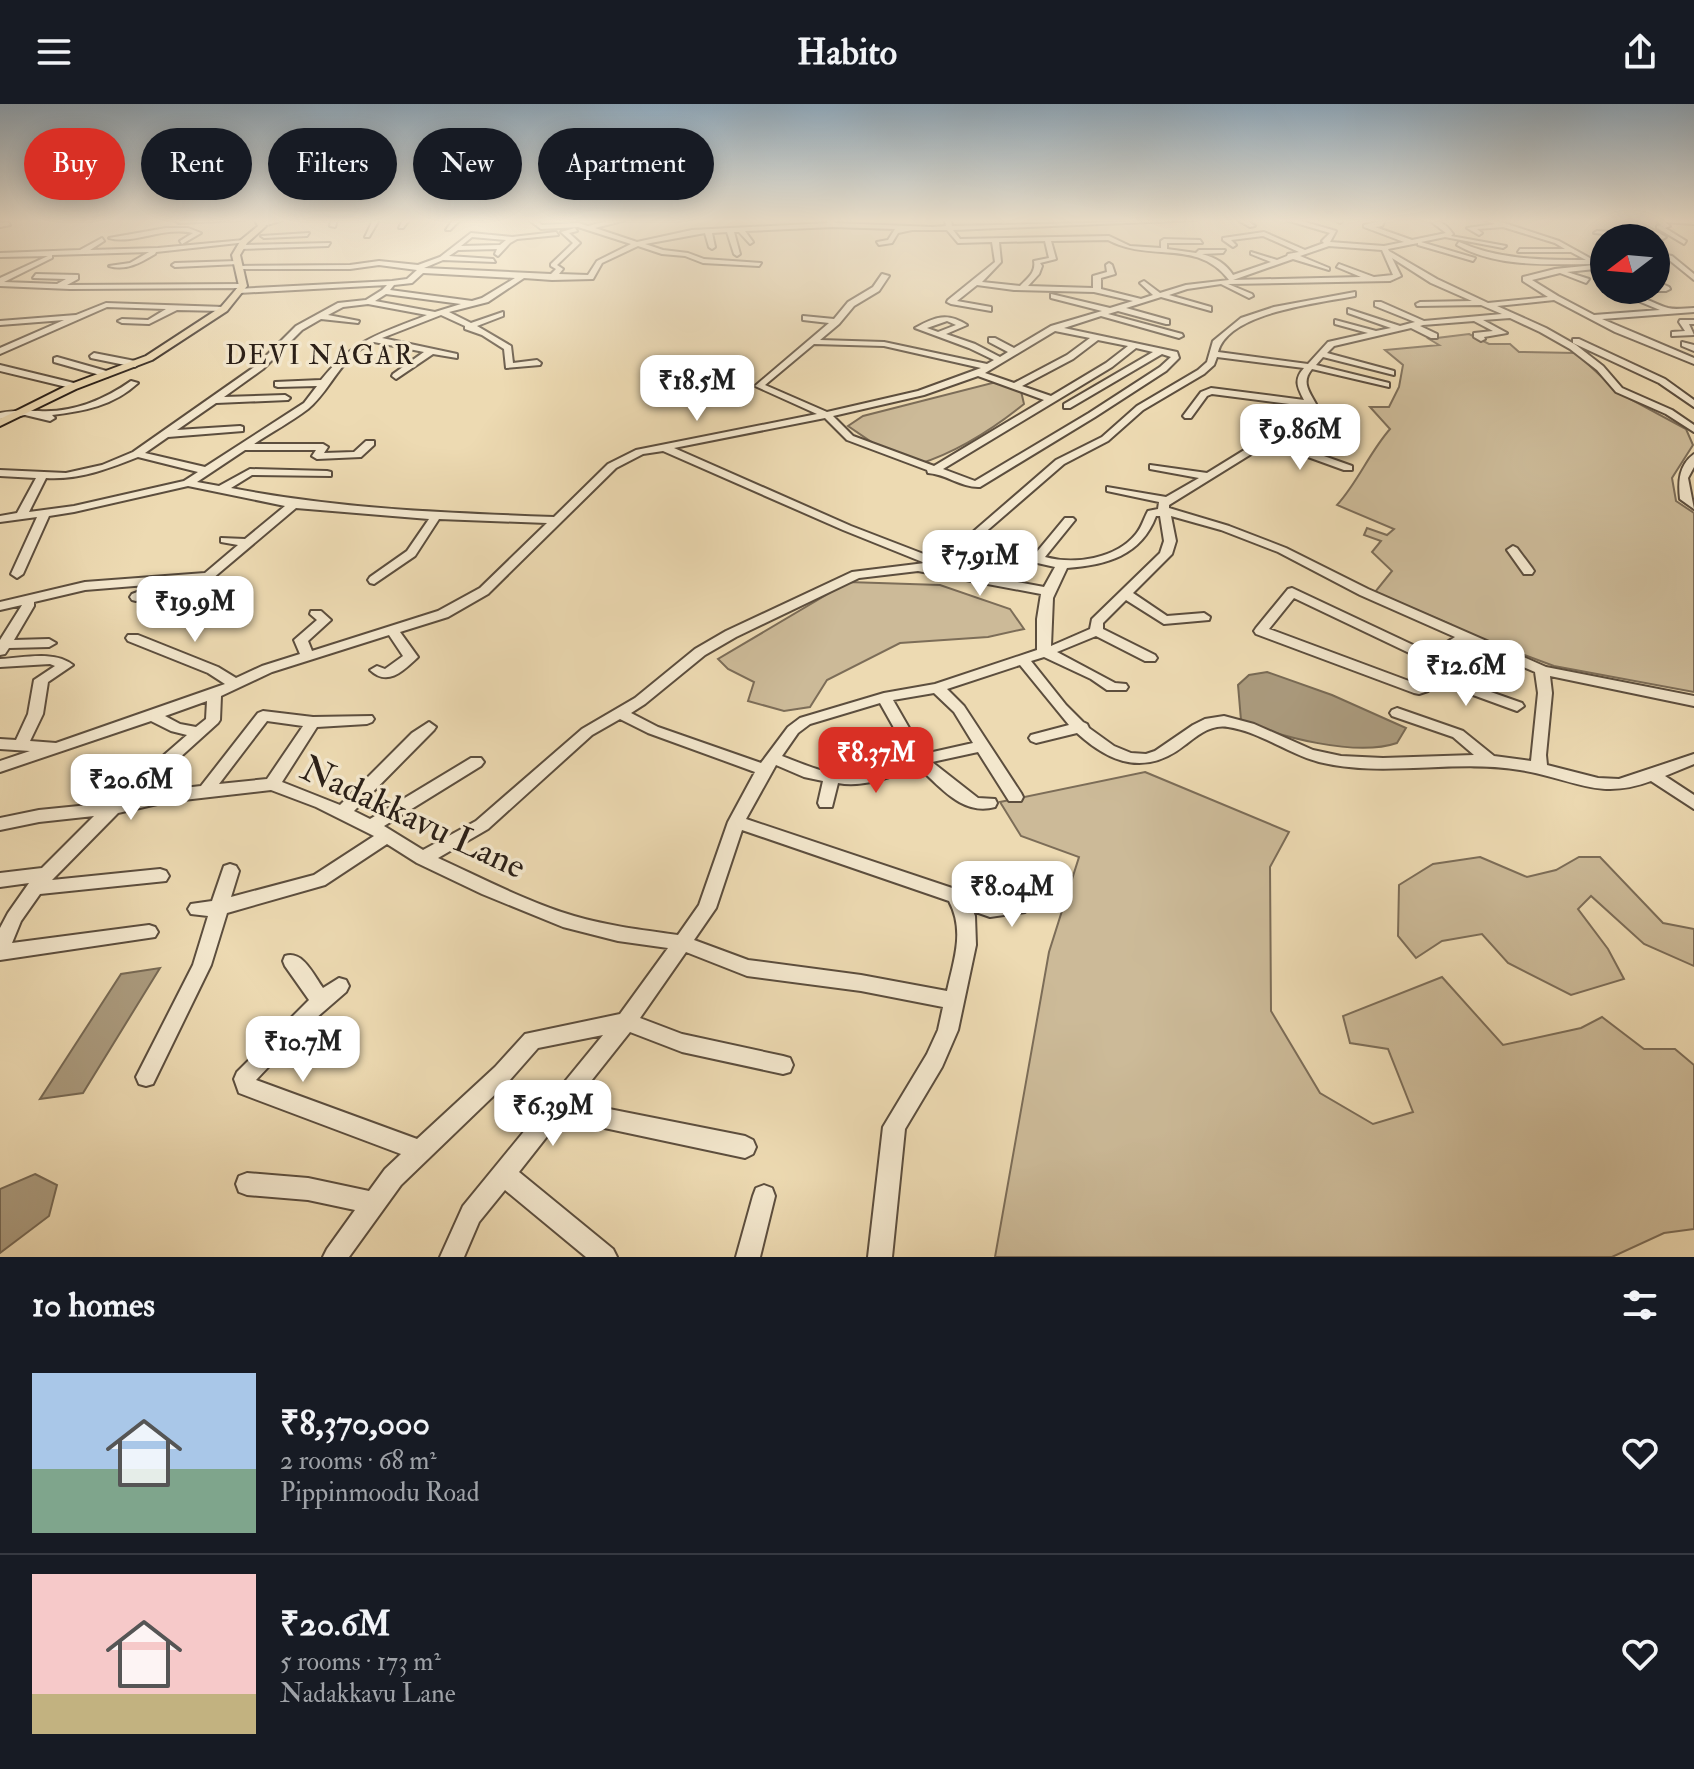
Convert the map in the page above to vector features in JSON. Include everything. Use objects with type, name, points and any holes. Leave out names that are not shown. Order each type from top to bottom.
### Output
[{"type":"main road","points":[[0,423],[75,386],[149,358],[224,309],[241,288],[242,274]]},
{"type":"street","points":[[157,286],[169,274]]},
{"type":"street","points":[[0,282],[58,286],[241,288],[392,283],[409,281],[415,274]]},
{"type":"street","points":[[457,274],[456,278],[471,279],[467,283]]},
{"type":"street","points":[[487,274],[587,278],[590,274]]},
{"type":"street","points":[[552,278],[556,274]]},
{"type":"street","points":[[986,274],[951,302],[988,309]]},
{"type":"street","points":[[1023,287],[1036,274]]},
{"type":"street","points":[[1097,290],[1097,276],[1111,274]]},
{"type":"street","points":[[1224,274],[1226,280],[1249,296]]},
{"type":"street","points":[[0,767],[214,694],[267,669],[443,614],[471,600],[512,566],[612,466],[640,452],[921,393],[978,373],[1054,328],[1160,295],[1244,274]]},
{"type":"street","points":[[1325,274],[1329,276]]},
{"type":"street","points":[[1358,274],[1376,281]]},
{"type":"street","points":[[1226,280],[1329,276],[1376,281],[1396,274]]},
{"type":"street","points":[[1423,274],[1484,304],[1508,310],[1543,330],[1579,351],[1619,390],[1669,412],[1694,429]]},
{"type":"street","points":[[1526,281],[1537,274]]},
{"type":"street","points":[[1564,274],[1586,281]]},
{"type":"street","points":[[32,276],[75,277],[58,286]]},
{"type":"street","points":[[188,483],[307,405],[343,359],[373,339],[439,313],[485,300],[523,276]]},
{"type":"street","points":[[885,276],[876,289],[851,304],[836,322],[759,386],[827,415],[850,438],[976,485],[1092,415],[1175,358],[1174,354],[1054,328]]},
{"type":"street","points":[[1526,281],[1555,285]]},
{"type":"street","points":[[1526,281],[1629,334],[1691,358]]},
{"type":"street","points":[[368,302],[385,292],[392,283]]},
{"type":"street","points":[[976,283],[1097,290],[1143,301]]},
{"type":"street","points":[[1144,283],[1160,295],[1208,309]]},
{"type":"street","points":[[11,290],[25,284]]},
{"type":"street","points":[[34,292],[47,285]]},
{"type":"street","points":[[0,351],[106,305],[132,285]]},
{"type":"street","points":[[385,292],[474,303]]},
{"type":"street","points":[[1494,293],[1508,310]]},
{"type":"street","points":[[423,858],[482,825],[587,732],[671,678],[700,652],[731,634],[856,575],[919,568],[934,562],[963,546],[1060,462],[1105,439],[1140,408],[1201,372],[1211,363],[1216,343],[1226,333],[1259,313],[1352,294]]},
{"type":"street","points":[[162,307],[174,295]]},
{"type":"street","points":[[1054,296],[1166,322]]},
{"type":"street","points":[[1311,404],[1301,385],[1302,375],[1331,344],[1411,325],[1474,319],[1508,310],[1520,302],[1555,298]]},
{"type":"street","points":[[0,473],[66,476],[112,470],[260,367],[299,328],[349,303],[368,302],[439,313],[492,334],[508,348],[509,366],[537,363]]},
{"type":"street","points":[[1520,302],[1536,309]]},
{"type":"street","points":[[1378,304],[1434,336]]},
{"type":"street","points":[[1420,304],[1484,304]]},
{"type":"street","points":[[1619,304],[1641,306],[1654,312]]},
{"type":"street","points":[[1650,304],[1666,311]]},
{"type":"street","points":[[106,305],[224,309]]},
{"type":"street","points":[[122,321],[149,322],[174,307]]},
{"type":"street","points":[[337,308],[381,313]]},
{"type":"street","points":[[1063,308],[1085,317]]},
{"type":"street","points":[[1678,310],[1694,320]]},
{"type":"street","points":[[1593,317],[1694,310]]},
{"type":"street","points":[[1351,311],[1411,325]]},
{"type":"street","points":[[1113,312],[1179,336]]},
{"type":"street","points":[[473,329],[500,314]]},
{"type":"street","points":[[1,319],[83,316]]},
{"type":"street","points":[[322,317],[355,321]]},
{"type":"street","points":[[806,318],[836,322]]},
{"type":"street","points":[[1474,319],[1503,333],[1477,335],[1481,339]]},
{"type":"street","points":[[1675,334],[1691,333],[1683,322],[1694,320]]},
{"type":"street","points":[[1338,322],[1377,333]]},
{"type":"street","points":[[472,344],[473,329]]},
{"type":"street","points":[[0,330],[31,340]]},
{"type":"street","points":[[1543,330],[1558,331],[1662,381],[1673,387],[1679,397],[1694,404]]},
{"type":"street","points":[[1629,334],[1655,333]]},
{"type":"street","points":[[939,334],[994,364]]},
{"type":"street","points":[[1014,386],[1070,357],[1096,337]]},
{"type":"street","points":[[373,339],[454,356]]},
{"type":"street","points":[[992,340],[1015,352]]},
{"type":"street","points":[[813,342],[884,344],[994,364]]},
{"type":"street","points":[[951,346],[994,364]]},
{"type":"street","points":[[932,471],[1109,365],[1134,346]]},
{"type":"street","points":[[1067,406],[1161,351]]},
{"type":"street","points":[[396,376],[430,352]]},
{"type":"street","points":[[508,354],[521,352]]},
{"type":"street","points":[[1215,354],[1310,366],[1386,385]]},
{"type":"street","points":[[1322,354],[1391,373]]},
{"type":"street","points":[[94,356],[135,364]]},
{"type":"street","points":[[57,360],[107,374]]},
{"type":"street","points":[[0,368],[75,386]]},
{"type":"street","points":[[978,373],[1092,415]]},
{"type":"street","points":[[0,416],[88,409],[111,399],[134,383]]},
{"type":"street","points":[[278,384],[325,383]]},
{"type":"street","points":[[1188,416],[1204,394],[1211,391],[1311,404]]},
{"type":"street","points":[[213,400],[285,398]]},
{"type":"street","points":[[1069,520],[1037,559],[1060,565],[1095,563],[1137,540],[1144,534],[1152,513],[1165,508],[1208,476],[1305,417],[1311,404]]},
{"type":"street","points":[[42,414],[53,420]]},
{"type":"street","points":[[166,434],[240,429]]},
{"type":"street","points":[[1266,439],[1348,468]]},
{"type":"street","points":[[242,447],[323,447],[317,456],[357,455],[370,443]]},
{"type":"street","points":[[663,447],[847,528],[934,562]]},
{"type":"street","points":[[137,454],[205,470]]},
{"type":"street","points":[[1694,457],[1683,478],[1685,499],[1694,506]]},
{"type":"street","points":[[1154,467],[1208,476]]},
{"type":"street","points":[[220,490],[250,472],[327,474]]},
{"type":"street","points":[[21,517],[43,474]]},
{"type":"street","points":[[0,519],[44,514],[188,483],[294,504],[436,516],[555,520]]},
{"type":"street","points":[[1111,489],[1282,550],[1464,637],[1542,670],[1694,701]]},
{"type":"street","points":[[0,606],[85,586],[208,576],[294,504]]},
{"type":"street","points":[[1096,631],[1097,622],[1124,593],[1159,565],[1166,554],[1170,541],[1165,508]]},
{"type":"street","points":[[17,574],[44,514]]},
{"type":"street","points":[[374,580],[411,553],[436,516]]},
{"type":"street","points":[[225,540],[250,543]]},
{"type":"street","points":[[1513,550],[1528,571]]},
{"type":"street","points":[[1044,651],[1043,617],[1048,592],[1060,565]]},
{"type":"street","points":[[919,568],[1048,592]]},
{"type":"street","points":[[136,597],[179,578]]},
{"type":"street","points":[[1431,658],[1292,592],[1261,631],[1411,689],[1423,688],[1431,658],[1464,637]]},
{"type":"street","points":[[1124,593],[1164,620],[1204,617]]},
{"type":"street","points":[[2,647],[28,606],[28,599]]},
{"type":"street","points":[[307,656],[301,640],[325,620],[316,614]]},
{"type":"street","points":[[377,670],[385,675],[411,657],[392,630]]},
{"type":"street","points":[[452,1257],[471,1214],[626,1022],[707,908],[736,822],[768,764],[793,730],[805,721],[884,697],[937,688],[1096,631],[1150,658]]},
{"type":"street","points":[[133,638],[213,670],[235,684]]},
{"type":"street","points":[[2,647],[49,643]]},
{"type":"street","points":[[1044,651],[1075,668],[1094,673],[1112,687],[1121,687]]},
{"type":"street","points":[[1022,658],[1056,706],[1109,750],[1133,758],[1160,755],[1199,728],[1220,721],[1320,757],[1370,763],[1489,760],[1540,767],[1606,786],[1653,775],[1694,759]]},
{"type":"street","points":[[0,663],[51,660],[66,665],[41,680],[41,699],[34,724],[20,745]]},
{"type":"street","points":[[1540,767],[1538,755],[1545,693],[1542,670]]},
{"type":"street","points":[[1428,674],[1517,706]]},
{"type":"street","points":[[937,688],[950,697],[1015,797]]},
{"type":"street","points":[[2,941],[40,881],[213,720],[214,694]]},
{"type":"street","points":[[884,697],[920,760],[965,798],[975,804],[989,803]]},
{"type":"street","points":[[620,713],[653,730],[768,764],[849,780],[982,746]]},
{"type":"street","points":[[1397,713],[1458,734],[1489,760]]},
{"type":"street","points":[[152,715],[176,728],[200,733]]},
{"type":"street","points":[[206,791],[263,716],[313,722],[367,719]]},
{"type":"street","points":[[272,784],[313,722]]},
{"type":"street","points":[[342,812],[369,790],[398,755],[429,727]]},
{"type":"street","points":[[1036,738],[1082,727]]},
{"type":"street","points":[[0,744],[57,748]]},
{"type":"street","points":[[371,826],[476,762]]},
{"type":"street","points":[[1653,775],[1694,803]]},
{"type":"street","points":[[826,803],[832,776]]},
{"type":"street","name":"Nadakkavu Lane","points":[[0,824],[39,816],[116,808],[166,796],[272,784],[371,826],[423,858],[488,889],[569,922],[618,934],[682,943],[747,968],[861,983],[955,1001]]},
{"type":"street","points":[[736,822],[990,910],[1019,907],[1031,878]]},
{"type":"street","points":[[197,909],[218,908],[319,880],[387,835]]},
{"type":"street","points":[[146,1077],[202,965],[230,871]]},
{"type":"street","points":[[0,880],[160,876]]},
{"type":"street","points":[[880,1257],[894,1127],[935,1060],[948,1030],[955,1001],[967,945],[966,916],[957,899]]},
{"type":"street","points":[[2,941],[149,932]]},
{"type":"street","points":[[292,961],[321,1001]]},
{"type":"street","points":[[339,986],[244,1079],[246,1086],[418,1150]]},
{"type":"street","points":[[335,1257],[418,1150],[502,1074],[532,1040],[626,1022],[682,1043],[783,1065]]},
{"type":"street","points":[[564,1097],[595,1116],[745,1147]]},
{"type":"street","points":[[504,1175],[605,1257]]},
{"type":"street","points":[[247,1184],[308,1189],[374,1203]]},
{"type":"street","points":[[748,1257],[764,1196]]},
{"type":"shaded area","points":[[1469,334],[1489,344],[1510,344],[1519,352],[1576,353],[1619,393],[1686,429],[1693,445],[1672,478],[1676,501],[1694,513],[1694,692],[1554,666],[1451,628],[1452,625],[1375,592],[1392,571],[1372,552],[1381,541],[1364,535],[1367,528],[1387,535],[1394,529],[1337,505],[1390,429],[1370,407],[1389,407],[1399,387],[1403,365],[1385,350],[1439,345],[1429,339]]},
{"type":"shaded area","points":[[1000,381],[1021,391],[1024,404],[974,439],[919,464],[876,445],[848,426],[863,416]]},
{"type":"shaded area","points":[[848,582],[940,585],[1010,609],[1024,629],[988,637],[900,643],[827,680],[810,707],[784,711],[748,701],[754,682],[728,669],[718,659]]},
{"type":"shaded area","points":[[1267,672],[1332,695],[1406,728],[1397,743],[1361,748],[1296,738],[1241,720],[1238,685],[1249,675]]},
{"type":"shaded area","points":[[1145,772],[1289,832],[1270,867],[1271,1011],[1320,1093],[1373,1124],[1413,1112],[1388,1049],[1350,1043],[1343,1016],[1442,977],[1503,1045],[1581,1028],[1602,1017],[1644,1049],[1675,1049],[1694,1065],[1694,1229],[1664,1233],[1612,1257],[995,1257],[1049,952],[1079,857],[1021,836],[1000,802]]},
{"type":"shaded area","points":[[1480,857],[1527,877],[1556,870],[1579,857],[1600,857],[1663,923],[1694,929],[1694,966],[1644,944],[1591,896],[1578,909],[1608,949],[1624,979],[1571,995],[1508,963],[1482,934],[1442,941],[1416,958],[1398,936],[1399,885],[1433,864]]},
{"type":"shaded area","points":[[160,968],[83,1093],[40,1099],[121,974]]},
{"type":"shaded area","points":[[35,1174],[57,1185],[49,1216],[0,1253],[0,1189]]},
{"type":"district","name":"DEVI NAGAR","points":[[320,355]]}]
